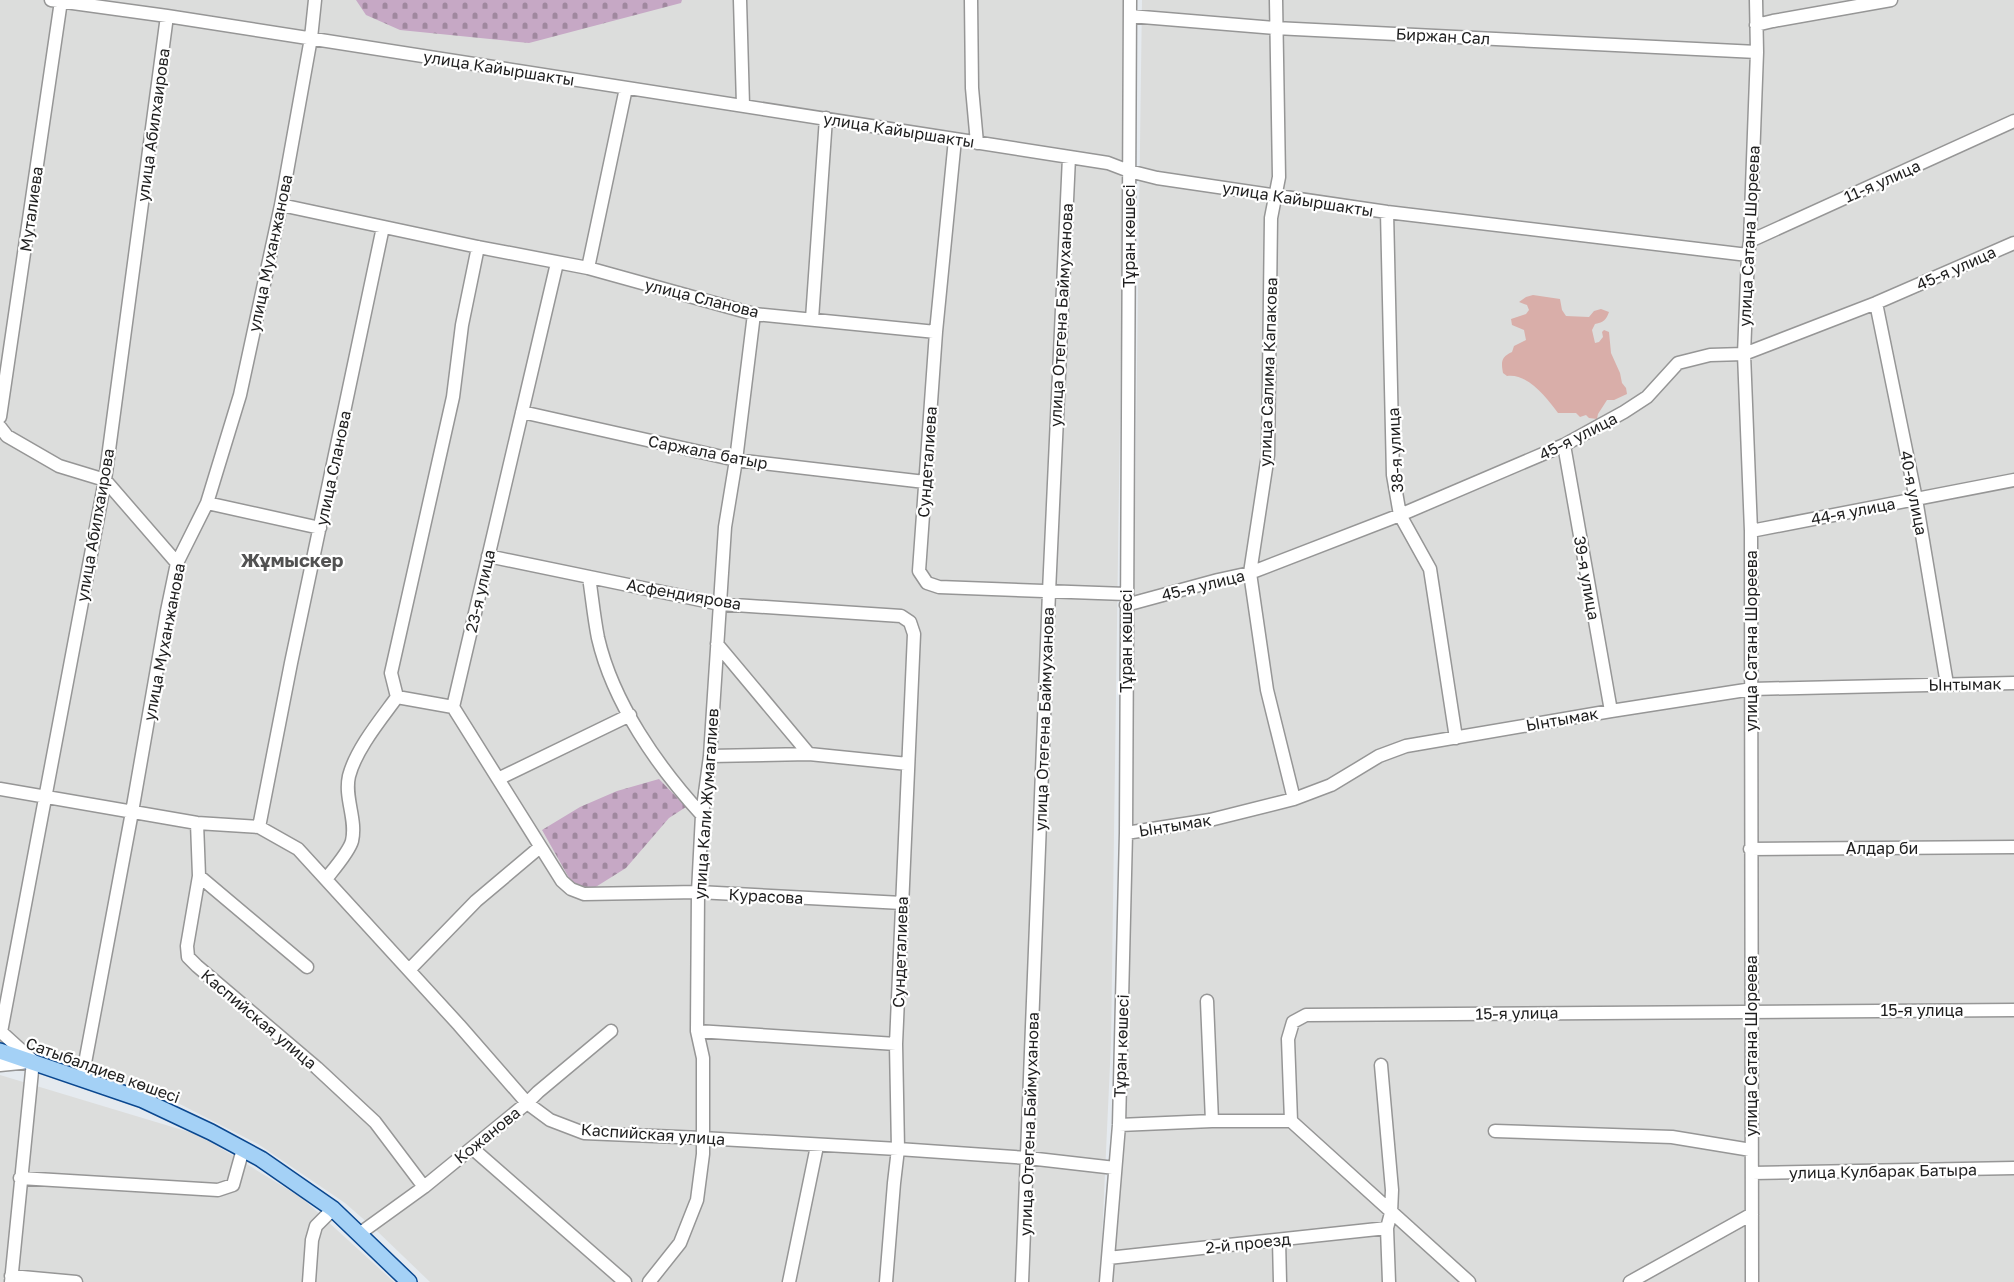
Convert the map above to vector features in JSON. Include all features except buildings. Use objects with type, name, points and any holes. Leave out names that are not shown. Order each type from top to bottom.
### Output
[{"type":"main road","name":"Сатыбалдиев көшесі","points":[[0,1051],[142,1100],[211,1132],[261,1159],[333,1209],[409,1282]]},
{"type":"street","name":"улица Муханжанова","points":[[82,1079],[177,563],[207,503],[240,395],[281,205],[311,38],[315,0]]},
{"type":"street","points":[[740,0],[744,105]]},
{"type":"street","points":[[971,0],[972,88],[977,143]]},
{"type":"street","name":"Тұран көшесі","points":[[1106,1282],[1118,1125],[1126,833],[1130,0]]},
{"type":"street","name":"улица Салима Капакова","points":[[1276,0],[1279,177],[1272,218],[1268,455],[1250,573],[1267,690],[1294,799]]},
{"type":"street","name":"улица Сатана Шореева","points":[[1752,1282],[1750,849],[1752,689],[1750,531],[1744,354],[1757,52],[1756,0]]},
{"type":"street","points":[[1756,25],[1773,20],[1891,0]]},
{"type":"street","name":"улица Кайыршакты","points":[[56,1],[311,38],[1108,163],[1158,178],[1388,212],[1748,255]]},
{"type":"street","name":"Муталиева","points":[[0,417],[56,1]]},
{"type":"street","name":"улица Абилхаирова","points":[[1,1032],[105,480],[167,16]]},
{"type":"street","name":"Биржан Сал","points":[[1130,16],[1275,28],[1757,52]]},
{"type":"street","points":[[588,268],[626,88]]},
{"type":"street","points":[[812,320],[826,118]]},
{"type":"street","name":"11-я улица","points":[[1750,241],[2014,121]]},
{"type":"street","name":"Сундеталиева","points":[[955,139],[936,332],[919,571],[927,583],[938,587],[1049,592],[1126,600]]},
{"type":"street","name":"улица Отегена Баймуханова","points":[[1022,1282],[1049,592],[1069,157]]},
{"type":"street","name":"улица Сланова","points":[[281,205],[478,247],[588,268],[754,314],[936,332]]},
{"type":"street","name":"38-я улица","points":[[1388,212],[1393,475],[1400,515],[1430,569],[1456,738]]},
{"type":"street","name":"улица Сланова","points":[[259,827],[291,663],[383,227]]},
{"type":"street","points":[[397,697],[391,673],[452,397],[462,326],[478,247]]},
{"type":"street","name":"45-я улица","points":[[1126,600],[1250,573],[1400,515],[1564,445],[1647,397],[1678,363],[1710,355],[1744,354],[2013,247]]},
{"type":"street","name":"23-я улица","points":[[453,707],[557,263]]},
{"type":"street","name":"40-я улица","points":[[1876,303],[1916,499],[1947,684]]},
{"type":"street","name":"улица Кали Жумагалиев","points":[[649,1282],[680,1243],[697,1200],[703,1154],[703,1058],[697,1031],[698,892],[702,815],[710,756],[725,527],[736,460],[754,314]]},
{"type":"street","name":"Саржала батыр","points":[[522,412],[736,460],[925,482]]},
{"type":"street","points":[[0,427],[7,436],[59,466],[105,480],[177,563]]},
{"type":"street","name":"39-я улица","points":[[1564,445],[1610,711]]},
{"type":"street","name":"44-я улица","points":[[1750,531],[2014,480]]},
{"type":"street","points":[[207,503],[320,528]]},
{"type":"street","name":"Асфендиярова","points":[[488,556],[720,604],[900,616],[910,622]]},
{"type":"street","points":[[589,577],[598,639],[616,689],[655,759],[702,815]]},
{"type":"street","name":"Сундеталиева","points":[[886,1282],[898,1149],[896,1044],[914,634],[910,622]]},
{"type":"street","points":[[717,644],[809,754]]},
{"type":"street","name":"Ынтымак","points":[[1126,833],[1210,820],[1294,799],[1331,785],[1379,756],[1406,746],[1610,711],[1752,689],[2014,683]]},
{"type":"street","points":[[397,697],[453,707],[540,847],[476,901],[409,970]]},
{"type":"street","points":[[326,879],[352,842],[348,795],[350,775],[367,738],[397,697]]},
{"type":"street","points":[[498,779],[630,714]]},
{"type":"street","points":[[710,756],[809,754],[908,764]]},
{"type":"street","name":"Каспийская улица","points":[[0,789],[197,823],[259,827],[298,850],[409,970],[527,1103],[550,1120],[584,1133],[898,1149],[1028,1158],[1115,1168]]},
{"type":"street","name":"Каспийская улица","points":[[197,823],[199,876],[187,946],[188,957],[317,1068],[375,1122],[424,1187]]},
{"type":"street","name":"Курасова","points":[[540,847],[562,881],[571,889],[584,894],[698,892],[902,903]]},
{"type":"street","name":"Алдар би","points":[[1750,849],[2014,847]]},
{"type":"street","points":[[199,876],[307,967]]},
{"type":"street","points":[[1207,1000],[1212,1121]]},
{"type":"street","name":"15-я улица","points":[[1291,1121],[1288,1039],[1293,1022],[1306,1015],[2014,1010]]},
{"type":"street","name":"Кожанова","points":[[360,1234],[424,1187],[611,1031]]},
{"type":"street","points":[[697,1031],[896,1044]]},
{"type":"street","points":[[1,1032],[33,1062]]},
{"type":"street","points":[[0,1065],[33,1062]]},
{"type":"street","points":[[33,1062],[11,1279],[76,1282]]},
{"type":"street","points":[[1382,1064],[1392,1190],[1391,1213],[1387,1228],[1389,1282]]},
{"type":"street","points":[[1118,1125],[1212,1121],[1291,1121],[1469,1282]]},
{"type":"street","points":[[1495,1131],[1672,1136],[1751,1150]]},
{"type":"street","points":[[789,1282],[817,1146]]},
{"type":"street","points":[[472,1148],[625,1282]]},
{"type":"street","points":[[20,1178],[218,1190],[233,1185],[243,1149]]},
{"type":"street","name":"улица Кулбарак Батыра","points":[[1752,1173],[2014,1168]]},
{"type":"street","points":[[309,1282],[312,1240],[316,1226],[333,1209]]},
{"type":"street","points":[[1630,1282],[1752,1214]]},
{"type":"street","name":"2-й проезд","points":[[1108,1258],[1387,1228]]},
{"type":"street","points":[[1279,1240],[1280,1282]]},
{"type":"shaded area","points":[[0,0],[1126,0],[1111,1043],[1100,1282],[430,1282],[345,1203],[258,1144],[170,1099],[0,1044]]},
{"type":"shaded area","points":[[1142,0],[2014,0],[2014,1282],[1113,1282],[1128,1019]]},
{"type":"shaded area","points":[[1533,295],[1560,299],[1562,310],[1566,316],[1589,317],[1594,311],[1601,309],[1609,312],[1607,317],[1595,324],[1592,330],[1595,343],[1599,342],[1603,337],[1602,332],[1604,330],[1609,332],[1611,353],[1627,394],[1614,400],[1607,400],[1597,419],[1589,418],[1586,415],[1580,417],[1576,413],[1558,413],[1543,394],[1529,382],[1515,376],[1507,376],[1503,373],[1502,363],[1504,358],[1512,352],[1514,346],[1526,340],[1524,330],[1512,325],[1511,319],[1526,314],[1529,310],[1527,305],[1519,302]]},
{"type":"shaded area","points":[[0,1075],[199,1135],[302,1198],[394,1282],[0,1282]]},
{"type":"green space","points":[[356,0],[682,0],[681,3],[529,43],[400,30],[366,15]]},
{"type":"green space","points":[[659,779],[686,807],[669,818],[626,868],[594,888],[573,885],[542,830],[580,807],[617,791]]},
{"type":"district","name":"Жұмыскер","points":[[292,559]]}]
